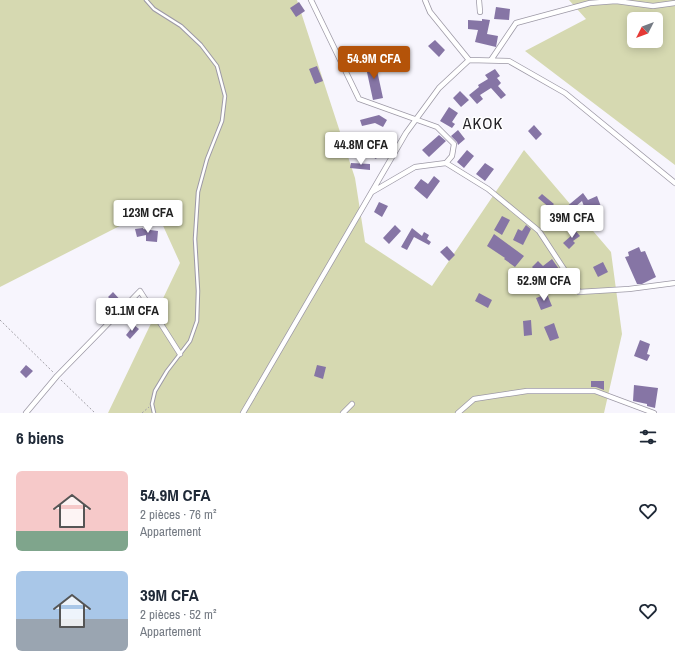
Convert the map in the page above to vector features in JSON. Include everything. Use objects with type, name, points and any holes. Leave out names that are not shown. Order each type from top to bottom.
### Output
[{"type":"street","points":[[311,0],[359,99],[437,127],[454,144],[452,156],[446,163]]},
{"type":"street","points":[[425,0],[430,12],[469,60]]},
{"type":"street","points":[[479,0],[480,12]]},
{"type":"street","points":[[491,60],[516,23],[590,3],[616,1],[653,6],[675,3]]},
{"type":"street","points":[[243,413],[406,133],[439,88],[469,60],[509,61],[565,93],[675,183]]},
{"type":"street","points":[[371,193],[415,167],[446,163],[488,189],[539,231],[578,292],[629,289],[675,283]]},
{"type":"street","points":[[26,413],[57,376],[140,291],[180,354]]},
{"type":"street","points":[[458,413],[474,399],[527,390],[595,391],[654,413]]},
{"type":"street","points":[[343,413],[352,404]]},
{"type":"lane","points":[[146,0],[154,9],[181,26],[201,45],[217,66],[225,96],[222,121],[206,159],[198,192],[195,239],[198,321],[190,341],[167,371],[155,391],[152,404],[154,413]]},
{"type":"path","points":[[0,320],[95,413]]},
{"type":"path","points":[[142,413],[152,404]]},
{"type":"green space","points":[[0,0],[297,0],[355,178],[365,242],[432,286],[524,150],[611,252],[622,334],[604,413],[108,413],[180,263],[155,208],[0,287]]},
{"type":"green space","points":[[569,0],[675,0],[675,165],[525,51],[586,19]]},
{"type":"building","points":[[299,2],[305,11],[296,17],[290,8]]},
{"type":"building","points":[[496,7],[510,9],[509,20],[494,19]]},
{"type":"building","points":[[482,19],[490,20],[487,34],[498,36],[496,47],[475,42],[478,30],[468,29],[468,20],[482,21]]},
{"type":"building","points":[[435,40],[445,50],[439,57],[428,46]]},
{"type":"building","points":[[375,61],[383,98],[373,100],[365,63]]},
{"type":"building","points":[[317,66],[323,81],[315,84],[309,69]]},
{"type":"building","points":[[495,69],[500,76],[497,78],[501,83],[498,86],[506,95],[501,99],[491,88],[480,95],[483,99],[477,104],[469,95],[479,87],[478,85],[488,79],[485,75]]},
{"type":"building","points":[[460,91],[469,100],[461,107],[453,98]]},
{"type":"building","points":[[449,107],[458,113],[452,122],[455,124],[452,128],[440,121]]},
{"type":"building","points":[[379,115],[387,120],[383,127],[375,123],[362,126],[360,120]]},
{"type":"building","points":[[534,125],[542,134],[536,140],[528,131]]},
{"type":"building","points":[[458,130],[465,139],[458,145],[451,136]]},
{"type":"building","points":[[439,135],[446,141],[429,157],[422,150]]},
{"type":"building","points":[[374,136],[385,143],[376,159],[365,152]]},
{"type":"building","points":[[467,150],[474,156],[464,168],[457,162]]},
{"type":"building","points":[[351,163],[370,164],[370,170],[350,168]]},
{"type":"building","points":[[485,163],[494,169],[485,181],[476,174]]},
{"type":"building","points":[[434,176],[440,181],[427,199],[414,188],[421,179],[428,184]]},
{"type":"building","points":[[583,193],[588,200],[597,196],[603,212],[588,217],[582,201],[569,212],[565,208]]},
{"type":"building","points":[[542,194],[554,204],[550,208],[538,198]]},
{"type":"building","points":[[379,202],[388,206],[382,217],[374,212]]},
{"type":"building","points":[[502,216],[510,220],[502,235],[494,230]]},
{"type":"building","points":[[395,225],[401,231],[389,244],[383,238]]},
{"type":"building","points":[[526,225],[531,229],[523,245],[513,240],[518,229],[522,231]]},
{"type":"building","points":[[143,228],[158,231],[157,242],[146,241],[146,235],[137,237],[135,229]]},
{"type":"building","points":[[412,228],[422,236],[424,232],[429,235],[427,239],[431,242],[429,245],[414,237],[407,250],[401,247]]},
{"type":"building","points":[[574,229],[580,236],[573,241],[575,243],[569,249],[563,243],[572,235],[570,232]]},
{"type":"building","points":[[494,234],[524,256],[515,267],[487,246]]},
{"type":"building","points":[[447,246],[455,255],[449,261],[440,252]]},
{"type":"building","points":[[639,247],[641,252],[645,251],[656,277],[642,284],[637,284],[625,257],[629,256],[628,252]]},
{"type":"building","points":[[552,259],[559,269],[544,280],[532,267],[538,261],[543,266]]},
{"type":"building","points":[[603,262],[608,272],[598,277],[593,267]]},
{"type":"building","points":[[113,292],[123,303],[119,307],[108,297]]},
{"type":"building","points":[[479,293],[492,300],[488,308],[475,301]]},
{"type":"building","points":[[547,294],[552,306],[541,310],[536,298]]},
{"type":"building","points":[[531,320],[532,335],[524,336],[523,321]]},
{"type":"building","points":[[554,323],[559,338],[550,341],[544,327]]},
{"type":"building","points":[[134,325],[139,329],[130,339],[126,335]]},
{"type":"building","points":[[640,340],[650,344],[647,354],[650,355],[647,361],[634,356]]},
{"type":"building","points":[[26,365],[33,371],[26,378],[20,372]]},
{"type":"building","points":[[317,365],[326,367],[323,379],[314,376]]},
{"type":"building","points":[[591,381],[604,381],[604,390],[591,387]]},
{"type":"building","points":[[634,385],[658,388],[655,408],[647,406],[647,404],[633,401]]},
{"type":"district","name":"AKOK","points":[[483,123]]}]
